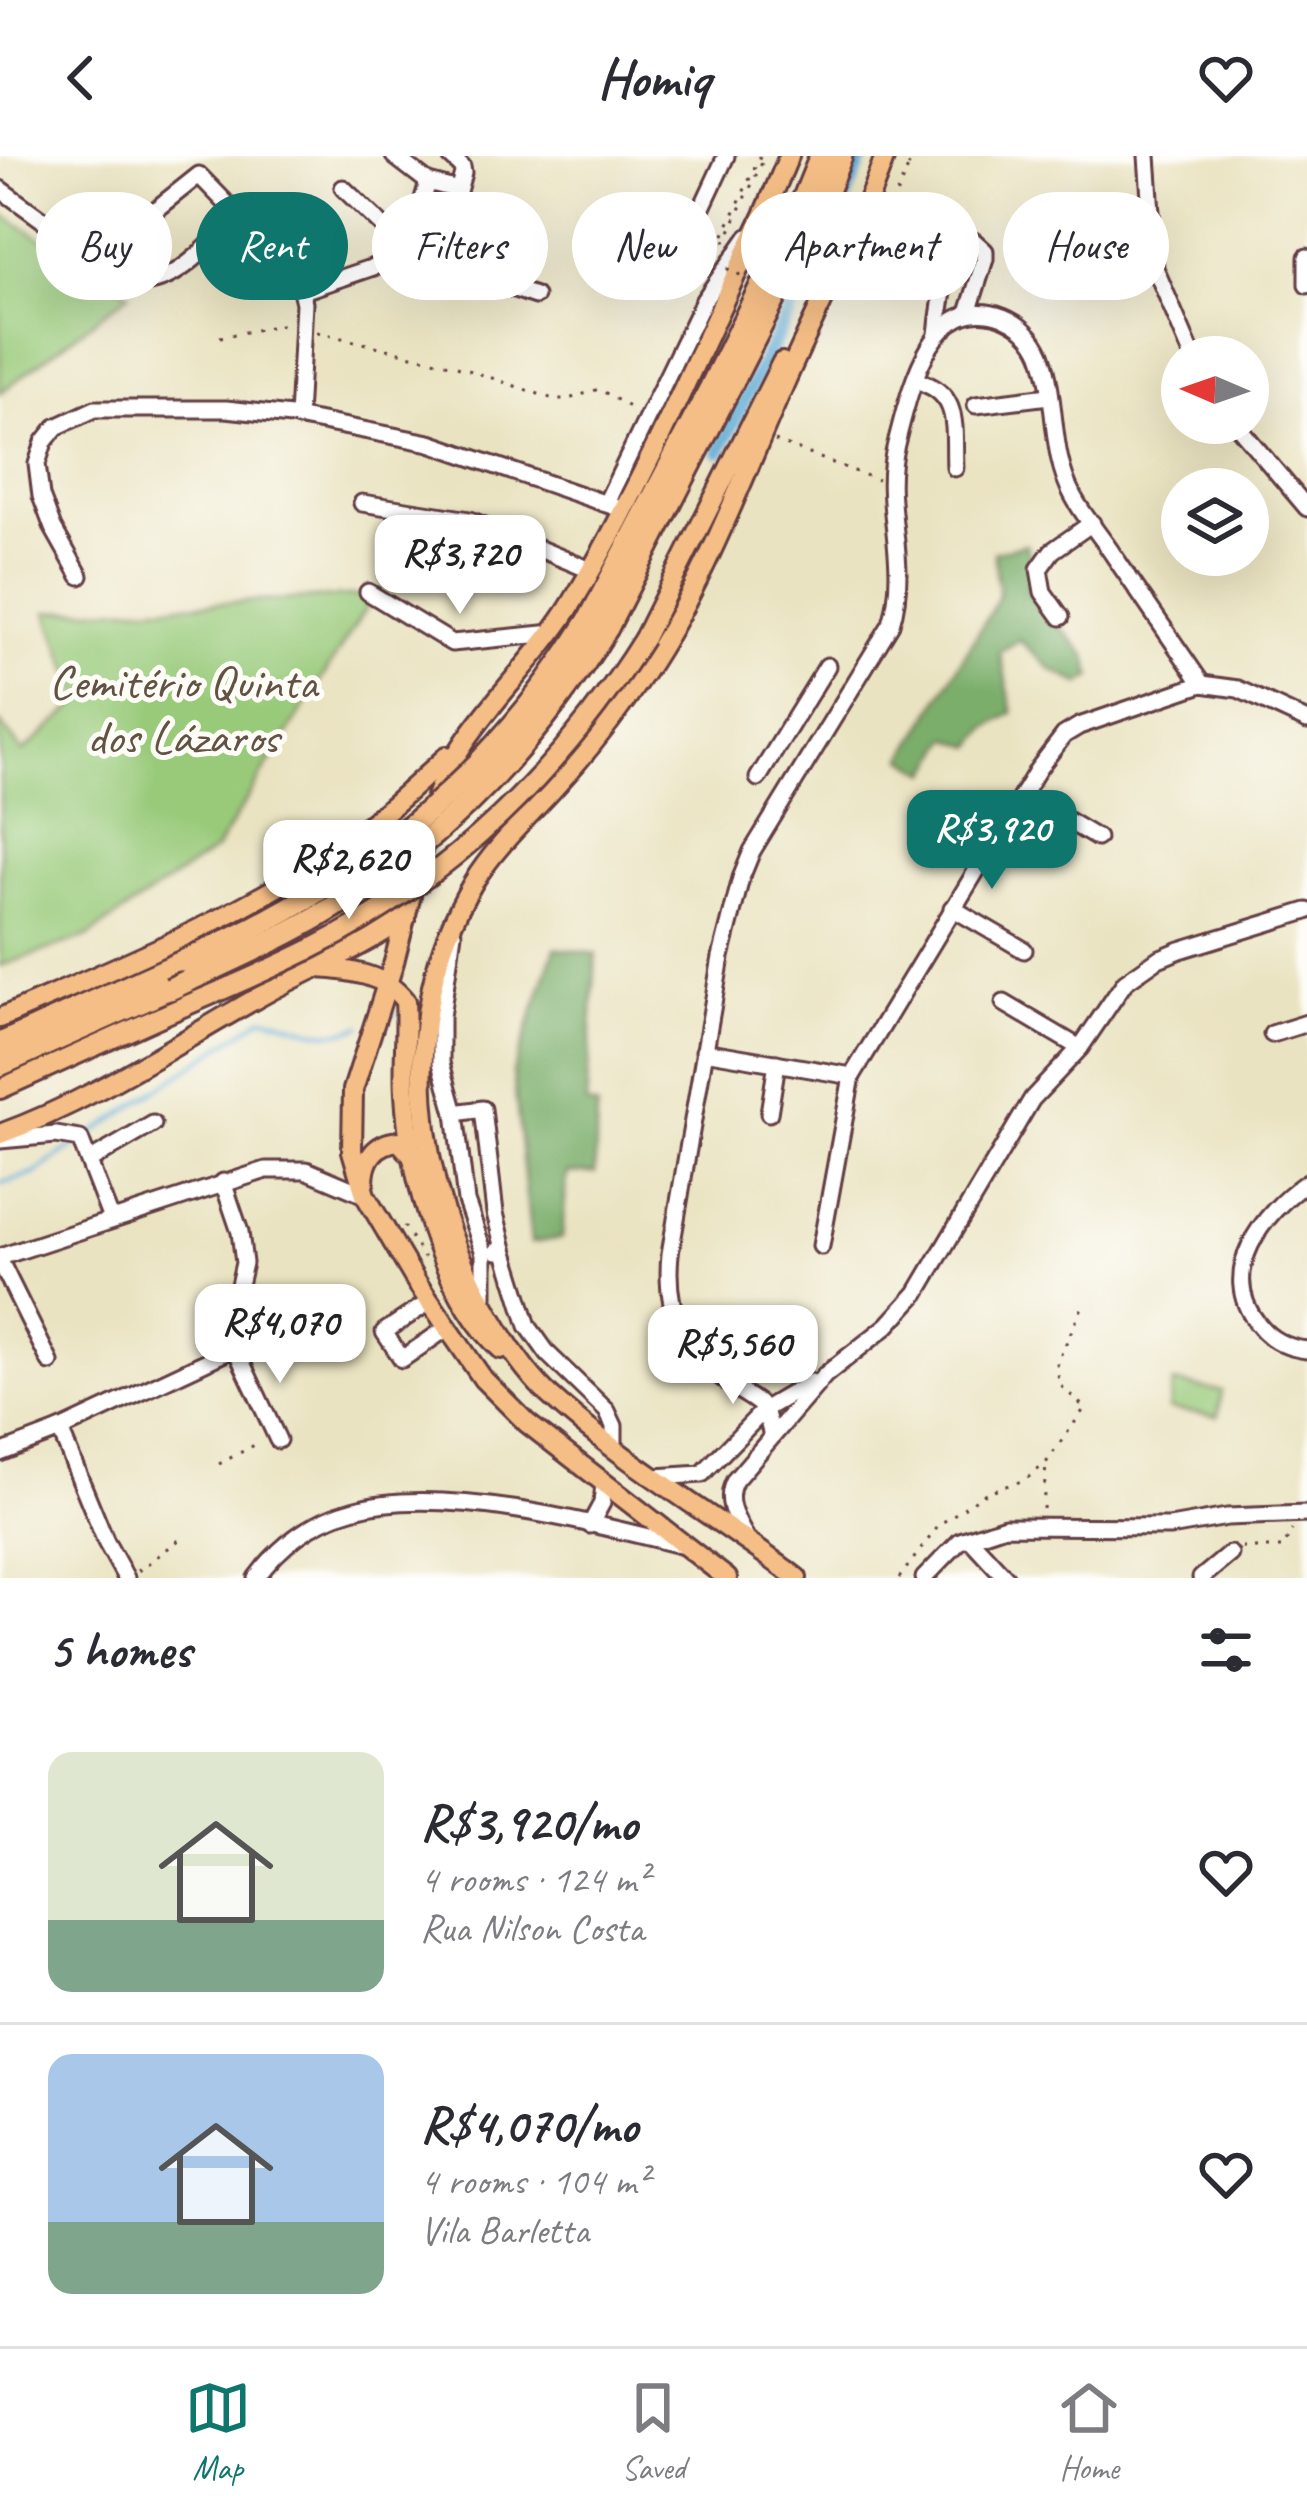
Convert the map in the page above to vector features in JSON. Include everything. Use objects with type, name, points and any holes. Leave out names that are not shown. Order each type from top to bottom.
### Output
[{"type":"highway","points":[[0,1064],[274,941],[332,909],[432,838],[520,751],[574,681],[820,156]]},
{"type":"highway","points":[[0,1044],[266,922],[322,890],[418,823],[476,769],[598,624],[818,214],[841,156]]},
{"type":"main road","points":[[774,192],[789,156]]},
{"type":"main road","points":[[869,192],[885,156]]},
{"type":"main road","points":[[723,1576],[604,1484],[483,1379],[364,1195],[352,1151],[351,1110],[442,778],[553,634],[590,570],[614,506],[741,260]]},
{"type":"main road","points":[[0,1089],[314,948],[391,903],[457,855],[552,764],[610,692],[644,638],[774,376],[820,300]]},
{"type":"main road","points":[[531,1376],[465,1272],[440,1202],[422,1090],[430,994],[453,921],[471,885],[509,835],[580,758],[646,670],[716,542],[822,300]]},
{"type":"main road","points":[[0,1018],[227,915],[313,866],[373,822],[477,728]]},
{"type":"main road","points":[[430,821],[444,841],[455,847],[489,845],[509,835]]},
{"type":"main road","points":[[0,1137],[88,1099],[271,990],[406,917]]},
{"type":"main road","points":[[317,968],[350,971],[388,983],[405,1001],[405,1100],[414,1158],[438,1244],[463,1301],[494,1342],[614,1448],[797,1578]]},
{"type":"main road","points":[[364,1195],[365,1167],[382,1145],[399,1142],[414,1158]]},
{"type":"street","points":[[394,156],[428,182],[458,190],[462,167],[450,156]]},
{"type":"street","points":[[709,192],[725,156]]},
{"type":"street","points":[[1147,156],[1155,268],[1184,336]]},
{"type":"street","points":[[172,196],[199,175],[216,192]]},
{"type":"street","points":[[425,192],[428,182]]},
{"type":"street","points":[[343,188],[372,216]]},
{"type":"street","points":[[0,189],[36,215]]},
{"type":"street","points":[[772,1436],[765,1409],[733,1386],[683,1334],[669,1301],[670,1254],[704,1051],[741,878],[752,850],[881,644],[898,601],[900,559],[891,485],[896,445],[937,334],[957,251],[974,241],[981,244],[985,259],[968,313]]},
{"type":"street","points":[[80,576],[52,528],[37,477],[39,452],[56,427],[95,409],[226,409],[298,418],[430,443],[614,506],[647,417],[712,285],[741,246]]},
{"type":"street","points":[[172,272],[196,252]]},
{"type":"street","points":[[1307,257],[1307,286]]},
{"type":"street","points":[[298,418],[303,300]]},
{"type":"street","points":[[937,334],[968,313],[996,315],[1023,329],[1041,355],[1064,476],[1202,684]]},
{"type":"street","points":[[917,381],[940,390],[948,400],[955,468]]},
{"type":"street","points":[[976,405],[1049,396]]},
{"type":"street","points":[[1253,444],[1307,508]]},
{"type":"street","points":[[362,503],[470,520],[590,570]]},
{"type":"street","points":[[1061,617],[1043,592],[1039,569],[1052,551],[1092,523]]},
{"type":"street","points":[[368,592],[452,643],[553,634]]},
{"type":"street","points":[[758,778],[827,666]]},
{"type":"street","points":[[821,1246],[852,1076],[1051,750],[1079,726],[1202,684],[1238,689],[1307,721]]},
{"type":"street","points":[[806,700],[834,719]]},
{"type":"street","points":[[1023,794],[1096,838]]},
{"type":"street","points":[[952,908],[1024,950]]},
{"type":"street","points":[[748,1543],[731,1508],[730,1488],[825,1375],[904,1309],[1032,1099],[1080,1048],[1114,994],[1141,969],[1180,950],[1307,910]]},
{"type":"street","points":[[453,921],[440,1042],[466,1201],[484,1253],[485,1306]]},
{"type":"street","points":[[1004,1003],[1080,1048]]},
{"type":"street","points":[[1272,1034],[1307,1023]]},
{"type":"street","points":[[704,1051],[852,1076]]},
{"type":"street","points":[[769,1113],[777,1063]]},
{"type":"street","points":[[455,1113],[483,1109],[495,1214],[528,1326],[548,1354],[608,1411],[614,1448]]},
{"type":"street","points":[[91,1160],[153,1124]]},
{"type":"street","points":[[0,1137],[74,1136],[84,1143],[111,1219]]},
{"type":"street","points":[[50,1362],[0,1259],[266,1170],[293,1168],[320,1174],[364,1195]]},
{"type":"street","points":[[223,1181],[243,1246],[235,1348],[277,1437]]},
{"type":"street","points":[[1307,1182],[1277,1206],[1254,1236],[1246,1252],[1242,1288],[1255,1321],[1266,1333],[1307,1349]]},
{"type":"street","points":[[475,1219],[495,1214]]},
{"type":"street","points":[[484,1253],[504,1250]]},
{"type":"street","points":[[429,1302],[385,1332],[401,1359],[447,1328]]},
{"type":"street","points":[[0,1453],[235,1348]]},
{"type":"street","points":[[654,1478],[694,1477],[710,1469],[765,1409],[825,1375]]},
{"type":"street","points":[[733,1386],[747,1429]]},
{"type":"street","points":[[60,1430],[106,1542],[128,1578]]},
{"type":"street","points":[[710,1469],[730,1488]]},
{"type":"street","points":[[590,1525],[602,1503],[604,1484]]},
{"type":"street","points":[[256,1578],[296,1536],[338,1514],[369,1506],[464,1504],[689,1548]]},
{"type":"street","points":[[924,1578],[960,1541],[1005,1526],[1155,1527],[1227,1516],[1301,1515]]},
{"type":"street","points":[[971,1540],[1006,1578]]},
{"type":"street","points":[[1201,1578],[1230,1554]]},
{"type":"path","points":[[760,156],[712,261],[750,280],[850,296],[911,161],[896,156]]},
{"type":"path","points":[[220,337],[303,325],[454,365],[553,399],[598,389],[647,417]]},
{"type":"path","points":[[762,436],[891,485]]},
{"type":"path","points":[[899,1578],[940,1524],[988,1492],[1025,1480],[1046,1462],[1085,1408],[1059,1384],[1058,1364],[1084,1303]]},
{"type":"path","points":[[219,1464],[277,1437]]},
{"type":"path","points":[[1042,1525],[1046,1462]]},
{"type":"path","points":[[1230,1554],[1242,1548],[1288,1546],[1301,1515]]},
{"type":"path","points":[[128,1578],[179,1540]]},
{"type":"green space","points":[[0,213],[36,235],[36,300],[121,300],[0,393]]},
{"type":"green space","points":[[1026,544],[1032,562],[1027,591],[1087,656],[1092,677],[1081,684],[1052,670],[1019,640],[1000,652],[1013,713],[987,728],[973,747],[949,738],[929,773],[904,758],[999,597],[994,552]]},
{"type":"green space","name":"Cemitério Quinta dos Lázaros","points":[[374,595],[216,849],[87,937],[0,966],[0,723],[23,752],[81,701],[47,612]]},
{"type":"green space","points":[[555,948],[596,954],[586,1104],[597,1107],[595,1173],[567,1173],[562,1238],[531,1243],[513,1072]]},
{"type":"green space","points":[[1173,1383],[1222,1391],[1218,1416],[1169,1409]]},
{"type":"waterway","points":[[719,451],[839,212],[862,156]]},
{"type":"waterway","points":[[389,1015],[395,1013]]},
{"type":"waterway","points":[[89,1136],[264,1017],[323,1032],[361,1026]]},
{"type":"waterway","points":[[0,1184],[34,1174],[75,1145]]}]
